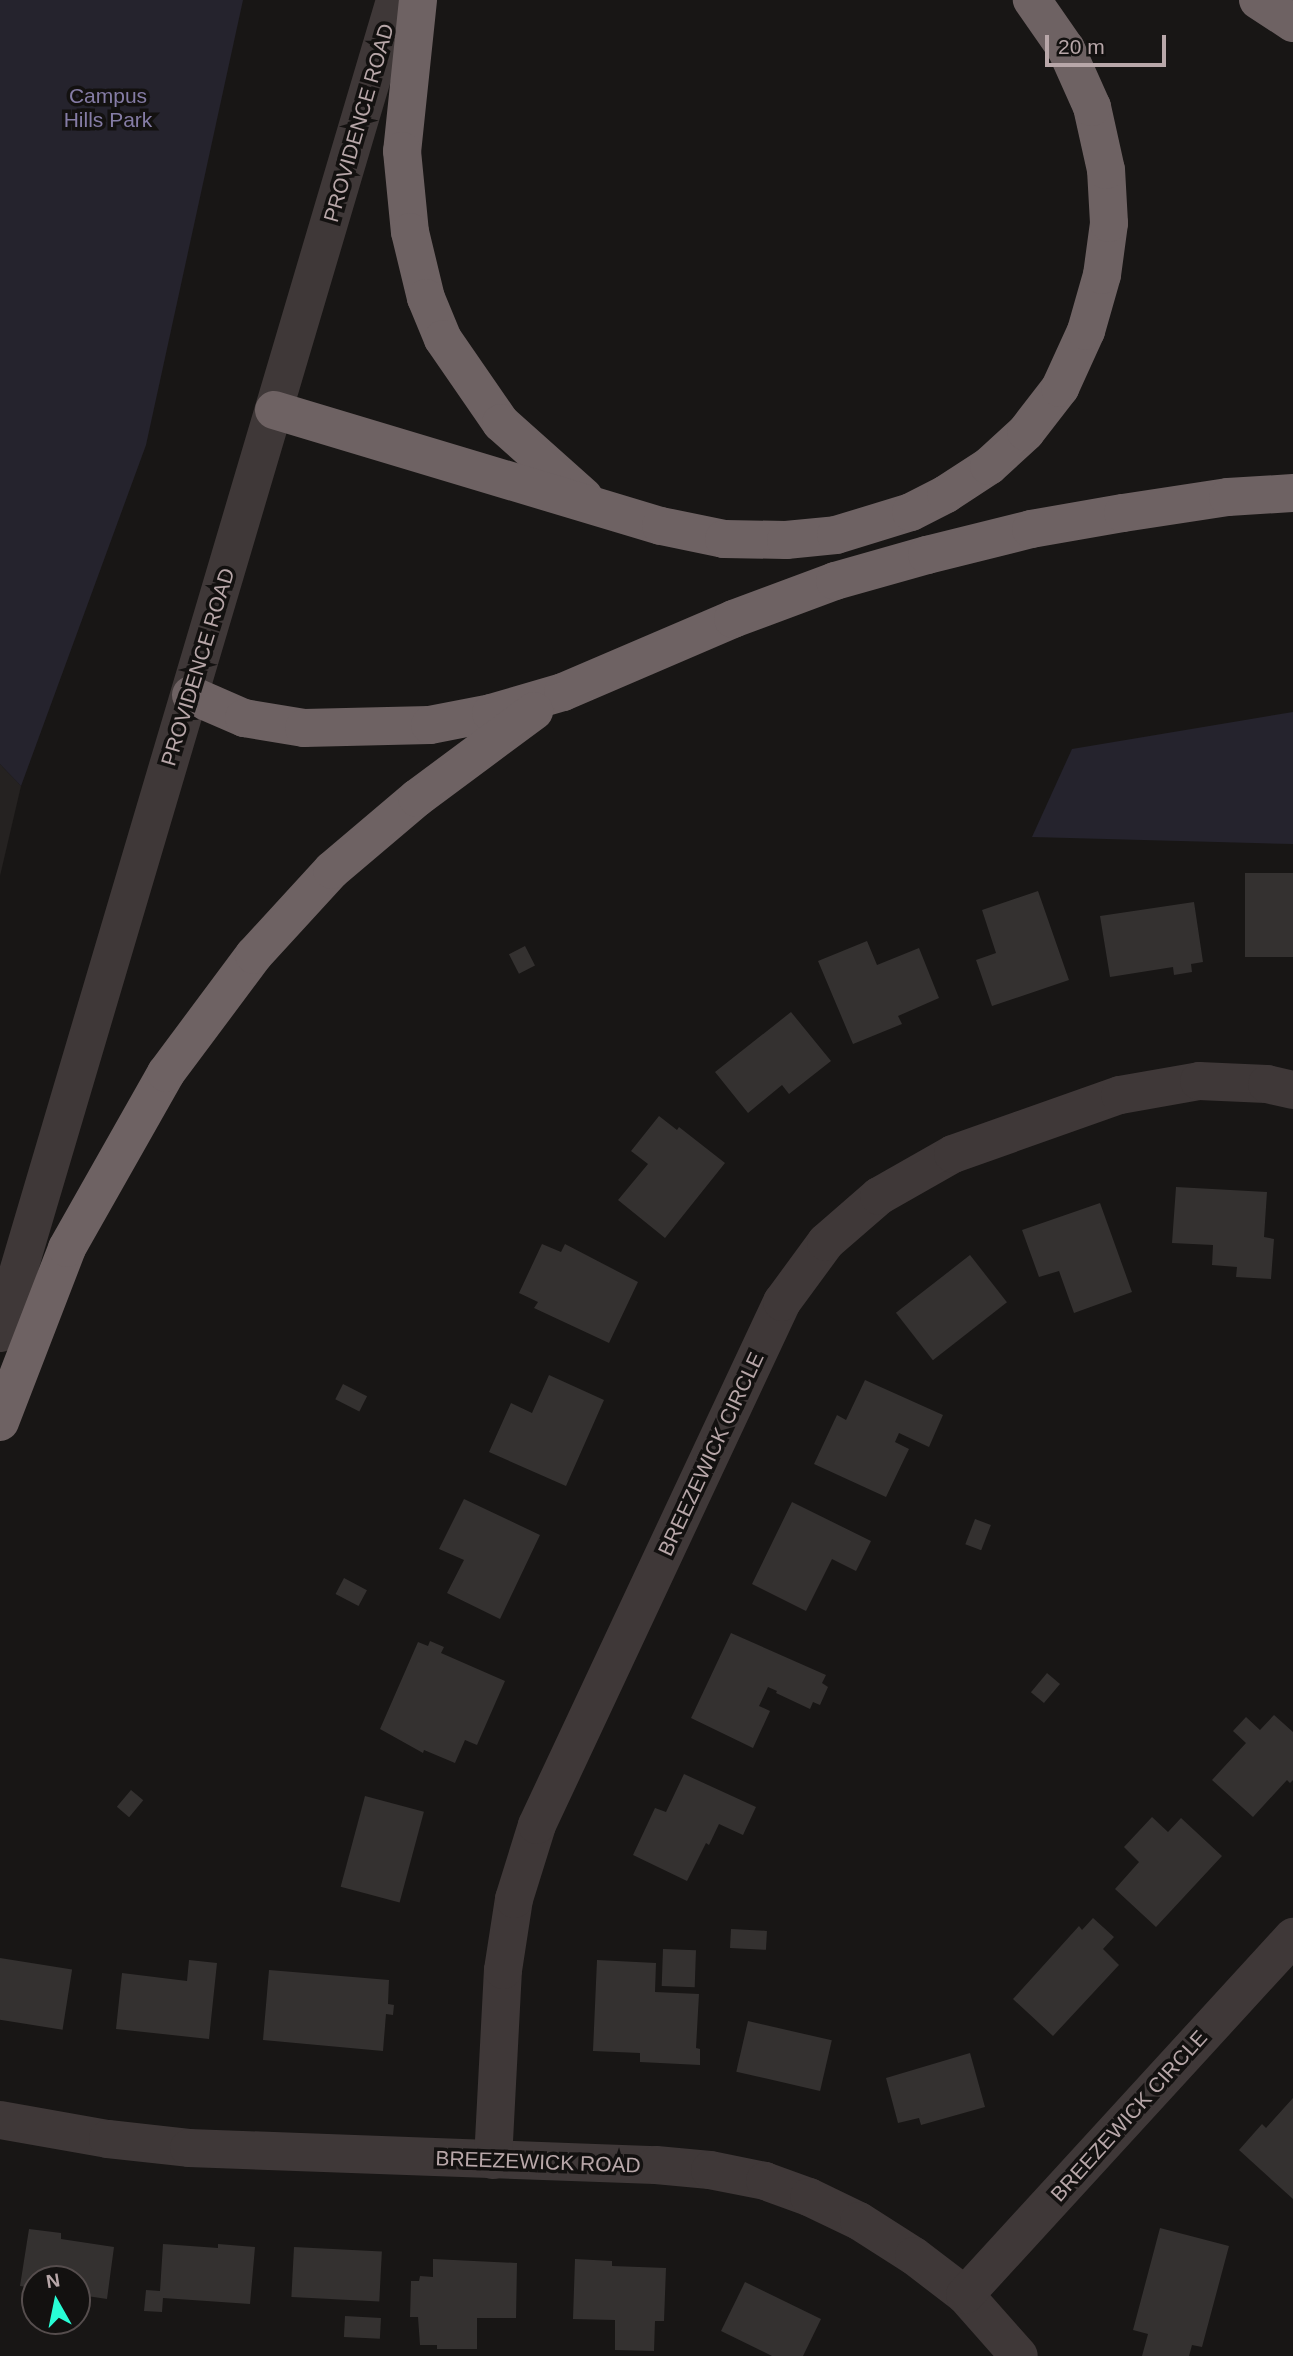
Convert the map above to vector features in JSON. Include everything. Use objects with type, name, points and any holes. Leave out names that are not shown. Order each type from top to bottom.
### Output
[{"type":"highway","points":[[418,0],[402,151],[410,232],[426,298],[443,339],[501,423],[596,507]]},
{"type":"highway","points":[[274,410],[661,526],[724,539],[786,540],[836,534],[911,512],[946,494],[989,466],[1026,432],[1060,387],[1086,331],[1102,275],[1109,223],[1106,170],[1091,107],[1066,49],[1032,0]]},
{"type":"highway","points":[[1258,0],[1293,23]]},
{"type":"highway","points":[[191,695],[244,718],[304,728],[430,725],[491,713],[563,692],[733,619],[835,581],[927,555],[1031,529],[1123,513],[1228,497],[1293,493]]},
{"type":"highway","points":[[0,1422],[67,1248],[166,1073],[254,955],[332,870],[494,739],[563,692]]},
{"type":"street","name":"PROVIDENCE ROAD","points":[[0,1333],[79,1058],[191,695],[396,0]]},
{"type":"street","name":"BREEZEWICK CIRCLE","points":[[493,2160],[503,1970],[514,1899],[537,1825],[782,1302],[819,1252],[878,1196],[953,1154],[1120,1095],[1199,1081],[1267,1084],[1293,1090]]},
{"type":"street","name":"BREEZEWICK CIRCLE","points":[[965,2295],[1293,1937]]},
{"type":"street","name":"BREEZEWICK ROAD","points":[[0,2120],[108,2139],[189,2148],[656,2165],[710,2170],[765,2181],[809,2197],[859,2221],[965,2295],[1019,2356]]},
{"type":"shaded area","points":[[0,764],[21,786],[0,876]]},
{"type":"green space","name":"Campus Hills Park","points":[[0,0],[243,0],[146,445],[21,786],[0,764]]},
{"type":"green space","points":[[1293,712],[1293,844],[1032,837],[1072,749]]},
{"type":"building","points":[[1245,873],[1293,873],[1293,957],[1245,957]]},
{"type":"building","points":[[1038,891],[1069,980],[992,1006],[976,960],[996,953],[982,910]]},
{"type":"building","points":[[1194,902],[1203,962],[1191,964],[1192,972],[1174,975],[1173,967],[1110,977],[1100,916]]},
{"type":"building","points":[[867,941],[877,965],[919,948],[939,998],[898,1016],[902,1024],[853,1044],[818,961]]},
{"type":"building","points":[[525,946],[535,966],[519,974],[509,954]]},
{"type":"building","points":[[791,1012],[831,1061],[789,1094],[782,1085],[748,1113],[715,1072]]},
{"type":"building","points":[[659,1116],[677,1130],[679,1127],[725,1163],[665,1238],[618,1200],[648,1164],[631,1151]]},
{"type":"building","points":[[1176,1187],[1267,1192],[1264,1237],[1274,1239],[1271,1279],[1236,1277],[1237,1267],[1212,1265],[1213,1245],[1172,1243]]},
{"type":"building","points":[[1100,1203],[1132,1292],[1074,1313],[1059,1271],[1039,1277],[1022,1230]]},
{"type":"building","points":[[542,1244],[561,1252],[565,1244],[638,1282],[609,1343],[534,1308],[538,1302],[519,1293]]},
{"type":"building","points":[[970,1255],[1007,1302],[933,1360],[896,1313]]},
{"type":"building","points":[[549,1375],[604,1400],[566,1486],[489,1452],[511,1403],[532,1413]]},
{"type":"building","points":[[865,1380],[943,1415],[929,1447],[899,1433],[895,1442],[909,1449],[886,1497],[814,1464],[837,1415],[846,1420]]},
{"type":"building","points":[[343,1384],[367,1396],[359,1411],[335,1399]]},
{"type":"building","points":[[464,1499],[540,1535],[500,1619],[447,1593],[464,1560],[439,1549]]},
{"type":"building","points":[[792,1502],[871,1541],[856,1571],[832,1559],[806,1611],[752,1584]]},
{"type":"building","points":[[975,1519],[991,1525],[981,1550],[965,1544]]},
{"type":"building","points":[[344,1578],[367,1590],[359,1606],[336,1594]]},
{"type":"building","points":[[731,1633],[826,1675],[822,1683],[828,1687],[820,1705],[813,1702],[810,1709],[768,1687],[759,1706],[770,1711],[753,1748],[691,1718]]},
{"type":"building","points":[[430,1641],[444,1647],[441,1653],[505,1681],[477,1745],[465,1740],[455,1763],[424,1750],[423,1753],[380,1729],[418,1642],[428,1646]]},
{"type":"building","points":[[1047,1673],[1060,1684],[1044,1703],[1031,1692]]},
{"type":"building","points":[[1274,1715],[1293,1732],[1293,1780],[1290,1783],[1287,1780],[1253,1817],[1212,1780],[1246,1743],[1233,1731],[1246,1717],[1260,1730]]},
{"type":"building","points":[[684,1774],[756,1807],[743,1835],[719,1824],[687,1881],[633,1855],[655,1808],[666,1812]]},
{"type":"building","points":[[131,1790],[143,1800],[129,1817],[117,1807]]},
{"type":"building","points":[[365,1796],[424,1812],[400,1903],[341,1887]]},
{"type":"building","points":[[1152,1817],[1168,1832],[1181,1818],[1222,1856],[1156,1927],[1115,1889],[1139,1862],[1124,1847]]},
{"type":"building","points":[[1093,1918],[1114,1937],[1103,1949],[1119,1965],[1053,2036],[1013,1999],[1079,1926],[1082,1930]]},
{"type":"building","points":[[731,1929],[767,1931],[766,1950],[730,1948]]},
{"type":"building","points":[[663,1949],[696,1950],[695,1987],[662,1986]]},
{"type":"building","points":[[0,1958],[72,1969],[63,2030],[0,2020]]},
{"type":"building","points":[[189,1960],[217,1963],[209,2039],[116,2029],[122,1973],[187,1981]]},
{"type":"building","points":[[597,1960],[656,1963],[655,1992],[699,1994],[696,2048],[700,2049],[700,2065],[640,2062],[640,2053],[593,2051]]},
{"type":"building","points":[[269,1970],[389,1980],[388,2004],[394,2005],[393,2015],[386,2014],[383,2051],[263,2040]]},
{"type":"building","points":[[748,2021],[832,2040],[820,2091],[736,2072]]},
{"type":"building","points":[[970,2053],[985,2107],[921,2125],[919,2118],[898,2123],[886,2078]]},
{"type":"building","points":[[1293,2098],[1293,2199],[1239,2150],[1262,2124],[1266,2128]]},
{"type":"building","points":[[1160,2228],[1229,2246],[1202,2347],[1192,2345],[1189,2356],[1142,2356],[1148,2334],[1133,2330]]},
{"type":"building","points":[[29,2229],[61,2233],[61,2239],[114,2247],[107,2299],[91,2297],[91,2265],[23,2265]]},
{"type":"building","points":[[163,2244],[218,2248],[218,2244],[255,2247],[250,2304],[163,2298],[162,2312],[144,2311],[146,2290],[160,2291]]},
{"type":"building","points":[[294,2247],[382,2252],[379,2302],[291,2297]]},
{"type":"building","points":[[433,2259],[517,2263],[516,2318],[477,2318],[477,2349],[437,2349],[437,2345],[420,2345],[418,2317],[410,2317],[411,2281],[419,2281],[420,2276],[433,2277]]},
{"type":"building","points":[[575,2259],[612,2261],[612,2266],[666,2268],[664,2321],[655,2321],[654,2351],[615,2350],[615,2320],[573,2319]]},
{"type":"building","points":[[745,2282],[821,2319],[803,2356],[772,2356],[721,2331]]},
{"type":"building","points":[[345,2316],[381,2318],[380,2339],[344,2337]]}]
